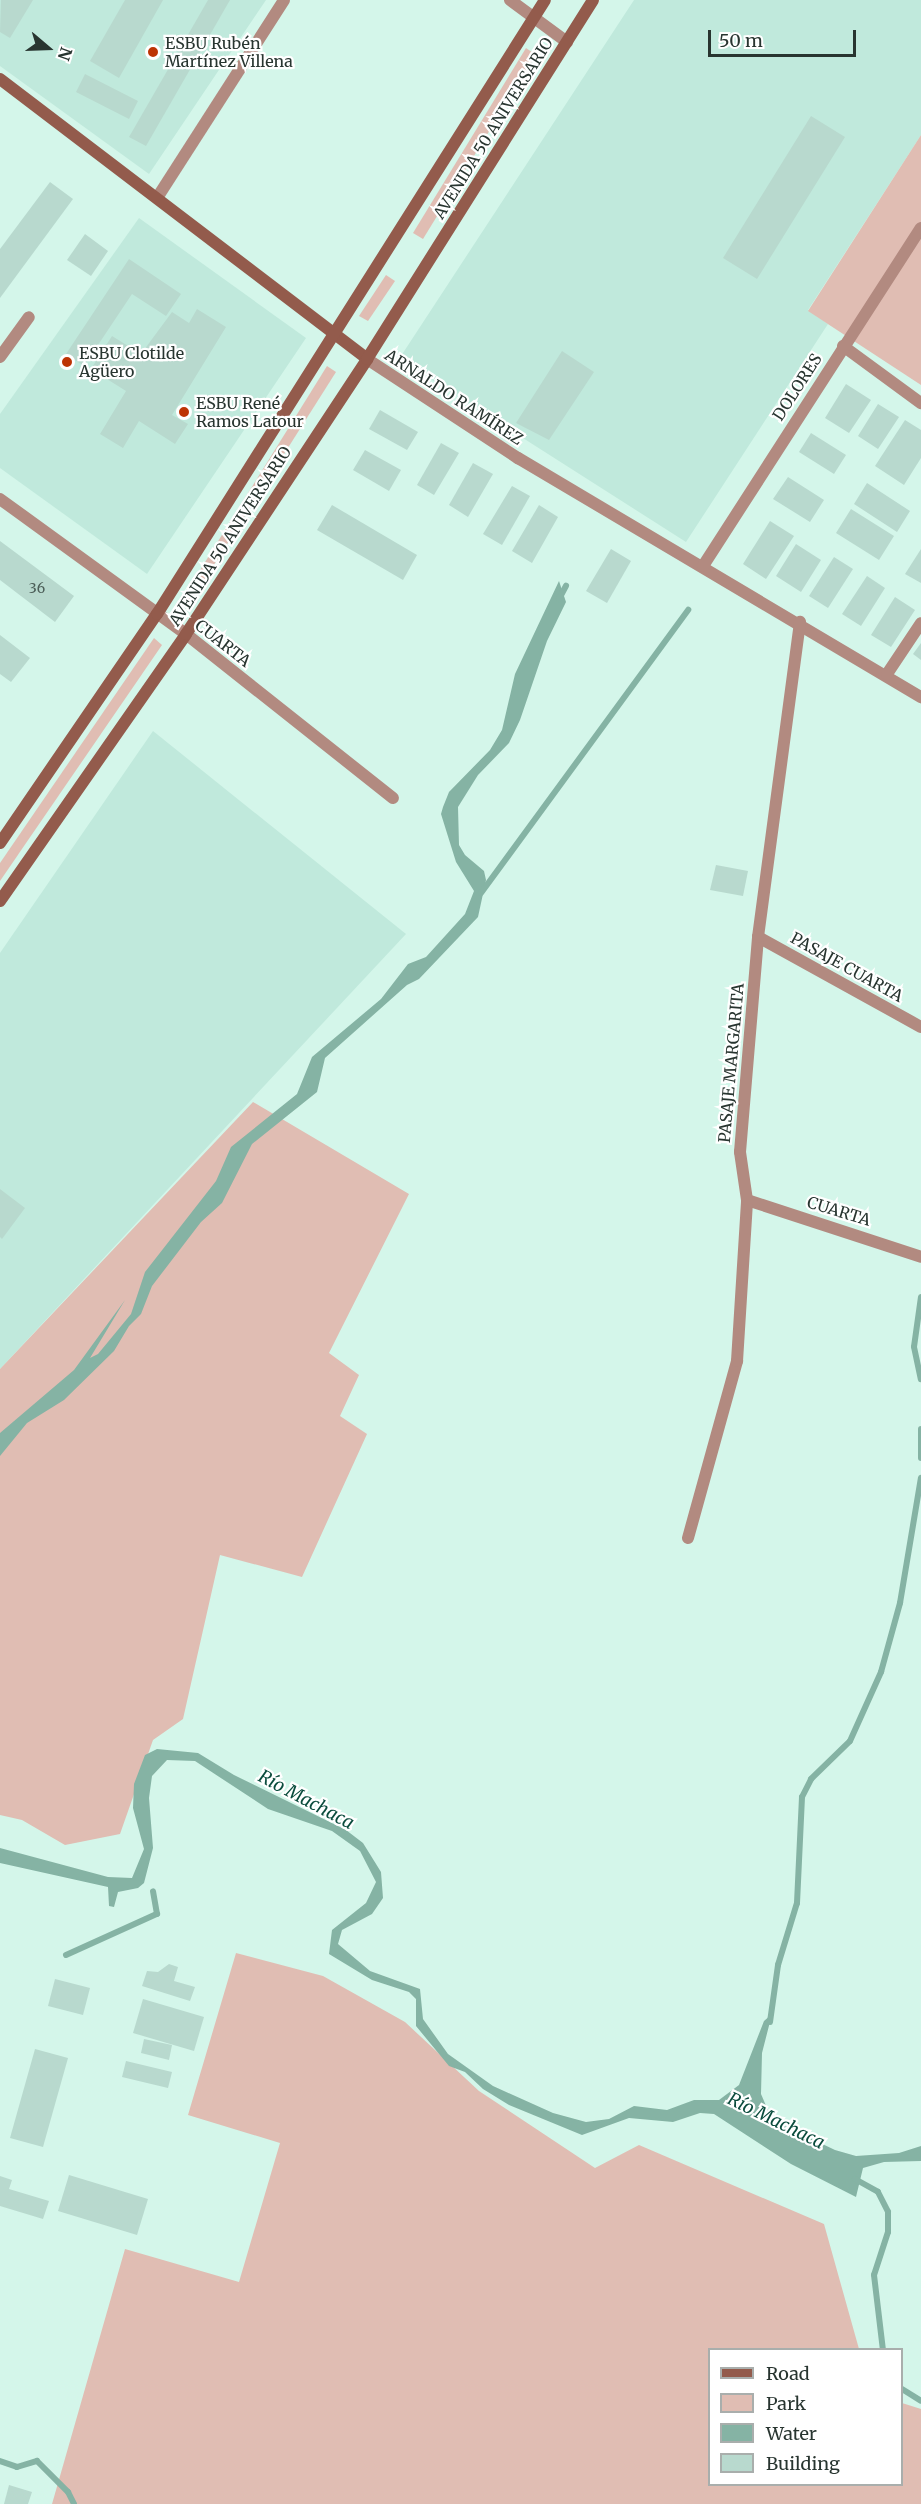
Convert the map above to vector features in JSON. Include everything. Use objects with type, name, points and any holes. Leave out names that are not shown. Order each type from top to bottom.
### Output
[{"type":"main road","name":"AVENIDA 50 ANIVERSARIO","points":[[0,843],[157,614],[545,0]]},
{"type":"main road","name":"AVENIDA 50 ANIVERSARIO","points":[[0,902],[186,634],[367,359],[593,0]]},
{"type":"main road","name":"ARNALDO RAMÍREZ","points":[[0,79],[367,359]]},
{"type":"street","points":[[157,198],[284,0]]},
{"type":"street","points":[[510,0],[567,42]]},
{"type":"street","name":"DOLORES","points":[[702,566],[921,228]]},
{"type":"street","points":[[0,357],[29,317]]},
{"type":"street","points":[[843,346],[921,404]]},
{"type":"street","name":"ARNALDO RAMÍREZ","points":[[367,359],[518,458],[800,622],[921,697]]},
{"type":"street","name":"CUARTA","points":[[0,499],[186,634],[393,798]]},
{"type":"street","name":"PASAJE MARGARITA","points":[[688,1538],[737,1361],[747,1200],[740,1152],[758,936],[800,622]]},
{"type":"street","points":[[887,674],[921,623]]},
{"type":"street","name":"PASAJE CUARTA","points":[[758,936],[921,1027]]},
{"type":"street","name":"CUARTA","points":[[747,1200],[921,1257]]},
{"type":"shaded area","name":"ESBU Rubén Martínez Villena","points":[[0,0],[266,0],[149,174],[0,66]]},
{"type":"shaded area","points":[[634,0],[921,0],[921,135],[808,310],[828,324],[686,542],[399,359]]},
{"type":"shaded area","points":[[139,218],[306,338],[147,574],[0,468],[0,414]]},
{"type":"shaded area","points":[[153,731],[406,934],[0,1369],[0,953]]},
{"type":"green space","points":[[526,48],[536,55],[423,239],[413,233]]},
{"type":"green space","points":[[921,135],[921,385],[808,311]]},
{"type":"green space","points":[[386,275],[395,281],[368,321],[359,316]]},
{"type":"green space","points":[[327,366],[336,372],[191,601],[184,596]]},
{"type":"green space","points":[[154,638],[162,645],[0,881],[0,863]]},
{"type":"green space","points":[[253,1102],[409,1194],[329,1353],[359,1375],[340,1416],[367,1434],[302,1577],[220,1555],[183,1719],[153,1740],[120,1834],[65,1845],[22,1820],[0,1815],[0,1369]]},
{"type":"green space","points":[[236,1953],[323,1976],[405,2022],[479,2091],[595,2168],[639,2145],[824,2224],[859,2348],[708,2348],[708,2486],[903,2486],[903,2403],[921,2409],[921,2504],[52,2504],[125,2249],[239,2282],[280,2143],[188,2115]]},
{"type":"water","points":[[559,581],[566,602],[547,641],[520,720],[509,743],[478,775],[458,807],[459,845],[465,855],[484,871],[486,880],[478,917],[419,979],[407,985],[325,1058],[317,1092],[252,1144],[222,1203],[201,1222],[152,1286],[141,1314],[129,1326],[114,1351],[64,1400],[27,1423],[0,1456],[0,1433],[74,1370],[125,1300],[90,1358],[98,1354],[131,1314],[145,1272],[216,1181],[231,1147],[297,1094],[312,1057],[381,999],[408,964],[426,957],[465,914],[474,891],[456,862],[441,814],[449,792],[490,750],[502,730],[515,674]]},
{"type":"water","points":[[157,1749],[198,1753],[234,1775],[346,1830],[363,1843],[381,1872],[383,1898],[372,1914],[342,1930],[338,1944],[370,1971],[420,1989],[423,2019],[448,2054],[493,2086],[553,2113],[586,2122],[609,2119],[634,2106],[667,2110],[694,2100],[719,2100],[739,2085],[764,2021],[772,2014],[762,2053],[761,2094],[772,2120],[835,2150],[856,2156],[899,2153],[921,2146],[921,2161],[884,2162],[863,2168],[856,2197],[791,2164],[714,2114],[700,2113],[673,2122],[629,2118],[582,2135],[509,2105],[483,2089],[465,2072],[449,2066],[416,2026],[416,1999],[409,1992],[372,1980],[329,1954],[332,1930],[366,1903],[376,1882],[360,1851],[332,1831],[268,1809],[195,1761],[167,1760],[152,1776],[149,1798],[153,1848],[144,1883],[138,1888],[118,1892],[114,1907],[109,1906],[108,1887],[0,1863],[0,1848],[108,1877],[132,1878],[144,1849],[133,1808],[134,1784],[145,1755]]},
{"type":"building","points":[[1,0],[33,0],[10,38],[0,32]]},
{"type":"building","points":[[125,0],[163,0],[119,78],[90,61]]},
{"type":"building","points":[[208,0],[230,0],[146,146],[129,137]]},
{"type":"building","points":[[85,74],[138,101],[129,119],[76,92]]},
{"type":"building","points":[[811,116],[845,137],[757,279],[723,258]]},
{"type":"building","points":[[50,182],[73,199],[0,298],[0,249]]},
{"type":"building","points":[[85,234],[108,251],[91,276],[67,260]]},
{"type":"building","points":[[129,259],[181,294],[166,316],[132,294],[84,366],[66,354]]},
{"type":"building","points":[[197,309],[226,327],[172,415],[188,424],[175,444],[139,421],[123,448],[100,434],[126,391],[91,369],[112,336],[141,354],[172,312],[189,323]]},
{"type":"building","points":[[562,351],[594,372],[549,440],[516,423]]},
{"type":"building","points":[[846,384],[871,400],[849,433],[825,418]]},
{"type":"building","points":[[878,404],[899,417],[878,449],[858,436]]},
{"type":"building","points":[[380,410],[418,432],[407,450],[369,429]]},
{"type":"building","points":[[905,420],[921,430],[921,458],[904,485],[875,466]]},
{"type":"building","points":[[811,433],[846,455],[834,474],[799,452]]},
{"type":"building","points":[[441,443],[459,453],[434,495],[417,485]]},
{"type":"building","points":[[365,450],[401,470],[389,491],[353,470]]},
{"type":"building","points":[[473,463],[493,474],[468,517],[449,505]]},
{"type":"building","points":[[788,477],[824,500],[810,522],[773,499]]},
{"type":"building","points":[[867,483],[910,511],[897,532],[854,504]]},
{"type":"building","points":[[512,486],[530,496],[502,545],[483,534]]},
{"type":"building","points":[[332,505],[417,555],[403,580],[317,530]]},
{"type":"building","points":[[539,505],[558,517],[532,563],[512,551]]},
{"type":"building","points":[[851,509],[894,536],[879,560],[836,533]]},
{"type":"building","points":[[770,521],[794,536],[766,579],[743,564]]},
{"type":"building","points":[[0,541],[74,596],[55,622],[0,580]]},
{"type":"building","points":[[796,544],[821,560],[801,592],[776,576]]},
{"type":"building","points":[[611,549],[631,561],[607,603],[586,591]]},
{"type":"building","points":[[921,549],[921,583],[905,574]]},
{"type":"building","points":[[834,557],[853,569],[828,608],[809,596]]},
{"type":"building","points":[[867,576],[885,588],[861,626],[842,614]]},
{"type":"building","points":[[895,597],[915,610],[891,647],[871,635]]},
{"type":"building","points":[[0,635],[30,658],[11,682],[0,674]]},
{"type":"building","points":[[921,643],[921,660],[913,654]]},
{"type":"building","points":[[716,865],[748,871],[743,896],[710,890]]},
{"type":"building","points":[[0,1189],[25,1208],[2,1239],[0,1237]]},
{"type":"building","points":[[169,1964],[178,1967],[174,1981],[195,1987],[190,2001],[142,1986],[147,1971],[158,1972]]},
{"type":"building","points":[[55,1979],[90,1988],[83,2015],[48,2006]]},
{"type":"building","points":[[143,1999],[204,2017],[194,2051],[133,2033]]},
{"type":"building","points":[[144,2039],[172,2045],[169,2060],[141,2053]]},
{"type":"building","points":[[35,2049],[68,2058],[43,2147],[10,2138]]},
{"type":"building","points":[[126,2061],[172,2072],[168,2088],[122,2077]]},
{"type":"building","points":[[69,2175],[148,2199],[137,2235],[58,2211]]},
{"type":"building","points":[[0,2176],[12,2180],[9,2189],[49,2201],[43,2219],[0,2206]]},
{"type":"building","points":[[9,2485],[32,2492],[28,2504],[4,2504]]},
{"type":"waterway","points":[[559,599],[566,586]]},
{"type":"waterway","points":[[481,893],[688,610]]},
{"type":"waterway","points":[[921,1297],[914,1347],[921,1379]]},
{"type":"waterway","points":[[921,1429],[921,1458]]},
{"type":"waterway","points":[[770,2022],[778,1965],[797,1903],[802,1797],[811,1779],[850,1741],[881,1672],[900,1603],[921,1478]]},
{"type":"waterway","points":[[66,1955],[157,1914],[153,1891]]},
{"type":"waterway","name":"Río Machaca","points":[[855,2179],[878,2192],[888,2212],[888,2232],[874,2275],[883,2348]]},
{"type":"waterway","name":"Río Machaca","points":[[903,2390],[921,2401]]},
{"type":"waterway","points":[[0,2461],[17,2467],[37,2461],[68,2492],[74,2504]]},
{"type":"place","name":"ESBU Rubén Martínez Villena","points":[[153,52]]},
{"type":"place","name":"ESBU Clotilde Agüero","points":[[67,362]]},
{"type":"place","name":"ESBU René Ramos Latour","points":[[184,412]]}]
